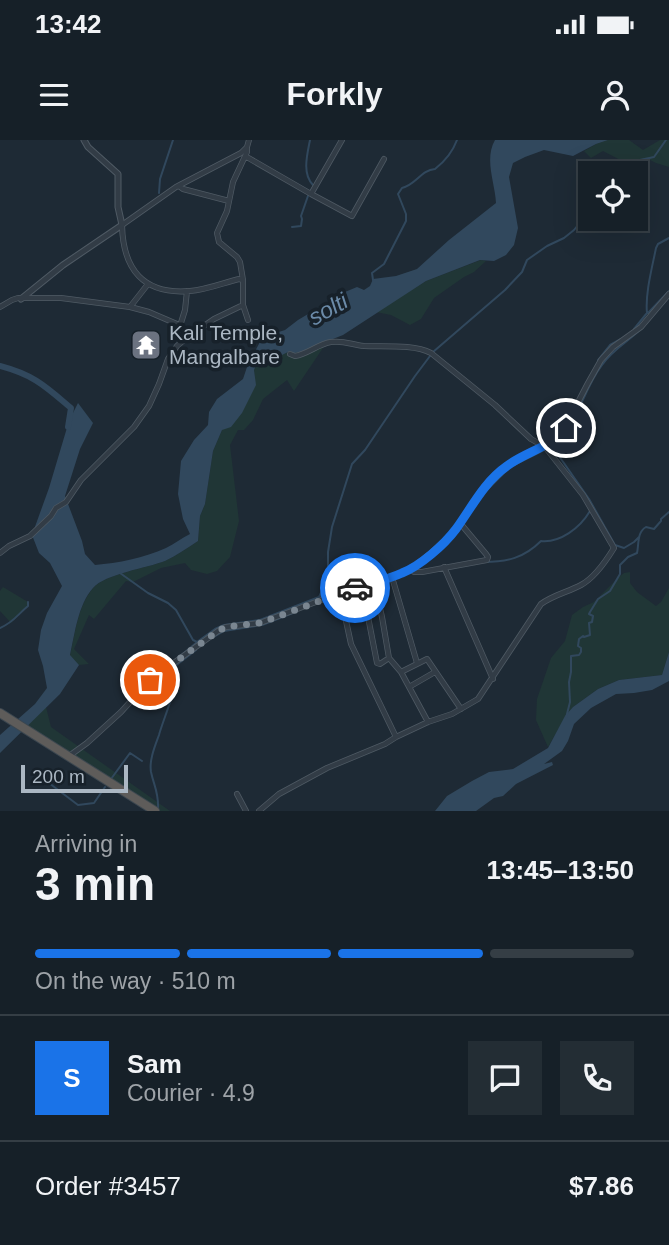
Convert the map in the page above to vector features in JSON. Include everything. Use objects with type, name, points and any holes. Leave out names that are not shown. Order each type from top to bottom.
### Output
[{"type":"highway","points":[[0,713],[155,811]]},
{"type":"street","points":[[84,140],[88,147],[118,174],[118,206],[123,244],[130,266],[139,277],[148,284],[187,292],[243,280]]},
{"type":"street","points":[[248,320],[243,305],[243,280],[239,259],[218,239],[218,230],[227,211],[233,182],[249,140]]},
{"type":"street","points":[[311,194],[342,140]]},
{"type":"street","points":[[21,299],[72,258],[179,186],[241,153],[247,147]]},
{"type":"street","points":[[245,156],[352,216],[384,159]]},
{"type":"street","points":[[179,186],[229,201]]},
{"type":"street","points":[[130,307],[148,284]]},
{"type":"street","points":[[185,339],[180,326],[187,292]]},
{"type":"street","points":[[68,756],[87,743],[121,712],[150,680],[218,631],[226,627],[260,623],[411,569],[454,531],[480,492],[506,466],[562,433],[608,352],[641,327],[669,294]]},
{"type":"street","points":[[0,307],[12,300],[61,298],[130,307],[180,326]]},
{"type":"street","points":[[0,553],[32,535],[56,508],[66,502],[81,480],[134,427],[149,406],[168,359],[185,339],[214,319],[243,305]]},
{"type":"street","points":[[259,811],[279,794],[327,768],[386,744],[428,722],[452,714],[478,699],[541,604],[587,581],[614,548],[583,495],[562,467],[542,446],[431,352],[347,341],[327,343],[300,355],[290,354]]},
{"type":"street","points":[[411,569],[414,572],[422,572],[487,560],[460,523]]},
{"type":"street","points":[[444,567],[493,679]]},
{"type":"street","points":[[392,577],[416,663]]},
{"type":"street","points":[[374,582],[389,659],[401,672],[428,722]]},
{"type":"street","points":[[362,586],[377,663],[389,659]]},
{"type":"street","points":[[340,593],[351,644],[396,737]]},
{"type":"street","points":[[401,672],[426,659],[461,709]]},
{"type":"street","points":[[409,687],[435,672]]},
{"type":"street","points":[[237,794],[246,811]]},
{"type":"green space","points":[[608,140],[629,140],[643,150],[660,140],[669,140],[669,167],[646,158],[639,161],[622,161],[603,151],[591,158],[584,151]]},
{"type":"green space","points":[[481,260],[486,261],[434,298],[421,319],[410,325],[391,315],[376,312],[426,281]]},
{"type":"green space","points":[[327,342],[294,391],[287,380],[263,399],[253,420],[244,430],[238,430],[230,445],[239,521],[230,557],[217,571],[207,574],[191,570],[185,563],[161,568],[133,582],[126,581],[94,619],[89,615],[74,649],[89,664],[79,665],[70,656],[80,611],[93,588],[116,575],[165,561],[198,541],[200,516],[205,504],[213,451],[222,430],[255,385],[256,365],[290,351]]},
{"type":"green space","points":[[630,572],[630,583],[637,592],[656,606],[669,588],[669,652],[662,675],[619,680],[598,689],[573,707],[548,747],[536,720],[537,699],[551,658],[565,641],[572,615],[594,602],[624,573]]},
{"type":"green space","points":[[3,587],[28,602],[28,606],[11,623],[0,611],[0,591]]},
{"type":"green space","points":[[46,707],[51,727],[170,811],[155,811],[24,728]]},
{"type":"water","name":"solti","points":[[495,140],[608,140],[573,156],[544,150],[513,163],[509,177],[518,228],[514,245],[506,255],[494,261],[480,260],[426,281],[343,335],[300,352],[290,351],[260,366],[256,365],[256,385],[242,413],[231,427],[222,430],[213,451],[205,504],[200,516],[198,541],[165,561],[116,575],[93,588],[80,611],[70,655],[79,665],[60,694],[0,753],[0,735],[35,704],[47,688],[38,650],[47,613],[62,586],[50,563],[39,553],[32,535],[69,421],[78,403],[93,423],[80,449],[65,496],[85,554],[95,565],[122,561],[158,552],[190,534],[183,519],[178,494],[181,461],[194,440],[208,425],[209,412],[217,399],[243,379],[260,342],[266,336],[285,330],[345,292],[357,287],[364,290],[370,286],[373,279],[396,276],[417,269],[496,203],[490,163]]},
{"type":"water","points":[[669,652],[669,681],[652,690],[616,694],[591,708],[574,724],[562,751],[544,764],[552,762],[553,765],[516,784],[503,796],[494,798],[476,811],[435,811],[447,796],[472,781],[489,772],[513,769],[548,748],[565,716],[598,689],[619,680],[662,675]]},
{"type":"waterway","points":[[159,193],[160,179],[173,140]]},
{"type":"waterway","points":[[310,140],[306,170],[313,185]]},
{"type":"waterway","points":[[373,280],[372,273],[384,264],[406,221],[398,194],[402,188],[445,160],[457,140]]},
{"type":"waterway","points":[[635,161],[654,157],[666,140]]},
{"type":"waterway","points":[[292,227],[301,226],[301,216],[309,193]]},
{"type":"waterway","points":[[433,352],[505,290],[522,272],[527,260],[564,238],[578,225]]},
{"type":"waterway","points":[[634,329],[647,313],[648,289],[656,248],[669,238]]},
{"type":"waterway","points":[[648,313],[669,291]]},
{"type":"waterway","points":[[551,444],[570,426],[596,373],[607,358],[650,319]]},
{"type":"waterway","points":[[598,360],[610,345],[621,339]]},
{"type":"waterway","points":[[120,573],[176,610],[193,640],[197,642],[224,625],[260,620],[319,597],[325,584],[332,527],[352,464],[365,450],[430,356]]},
{"type":"waterway","points":[[0,366],[38,382],[71,408],[68,427]]},
{"type":"waterway","points":[[561,438],[559,456],[589,499],[615,545],[624,548],[639,537]]},
{"type":"waterway","points":[[483,494],[510,467],[544,450]]},
{"type":"waterway","points":[[475,503],[482,496]]},
{"type":"waterway","points":[[484,562],[515,558],[541,541],[562,537],[581,523],[590,511]]},
{"type":"waterway","points":[[566,718],[570,702],[571,656],[581,652],[579,639],[590,635],[589,623],[592,622],[593,616],[589,614],[598,599],[610,591],[620,574],[620,565],[637,553],[643,529],[654,529],[669,512]]},
{"type":"waterway","points":[[414,569],[451,538]]},
{"type":"waterway","points":[[399,572],[411,565]]},
{"type":"waterway","points":[[394,579],[411,572]]},
{"type":"waterway","points":[[319,597],[387,575]]},
{"type":"waterway","points":[[375,585],[390,580]]},
{"type":"waterway","points":[[0,628],[28,606],[28,602]]},
{"type":"waterway","points":[[262,625],[293,613]]},
{"type":"waterway","points":[[212,638],[224,631],[256,626]]},
{"type":"waterway","points":[[179,657],[196,643]]},
{"type":"waterway","points":[[158,809],[151,763],[176,682],[175,675],[170,670],[196,650]]},
{"type":"waterway","points":[[131,697],[142,683],[160,670]]},
{"type":"waterway","points":[[111,779],[130,753],[142,761]]},
{"type":"waterway","points":[[36,780],[45,780],[78,805],[94,803],[105,787]]},
{"type":"way so far","points":[[150,680],[226,627],[260,623],[355,588]]},
{"type":"place","name":"Kali Temple, Mangalbare","points":[[146,345]]},
{"type":"route","points":[[355,588],[412,568],[454,531],[480,492],[506,466],[542,446],[566,428]]}]
